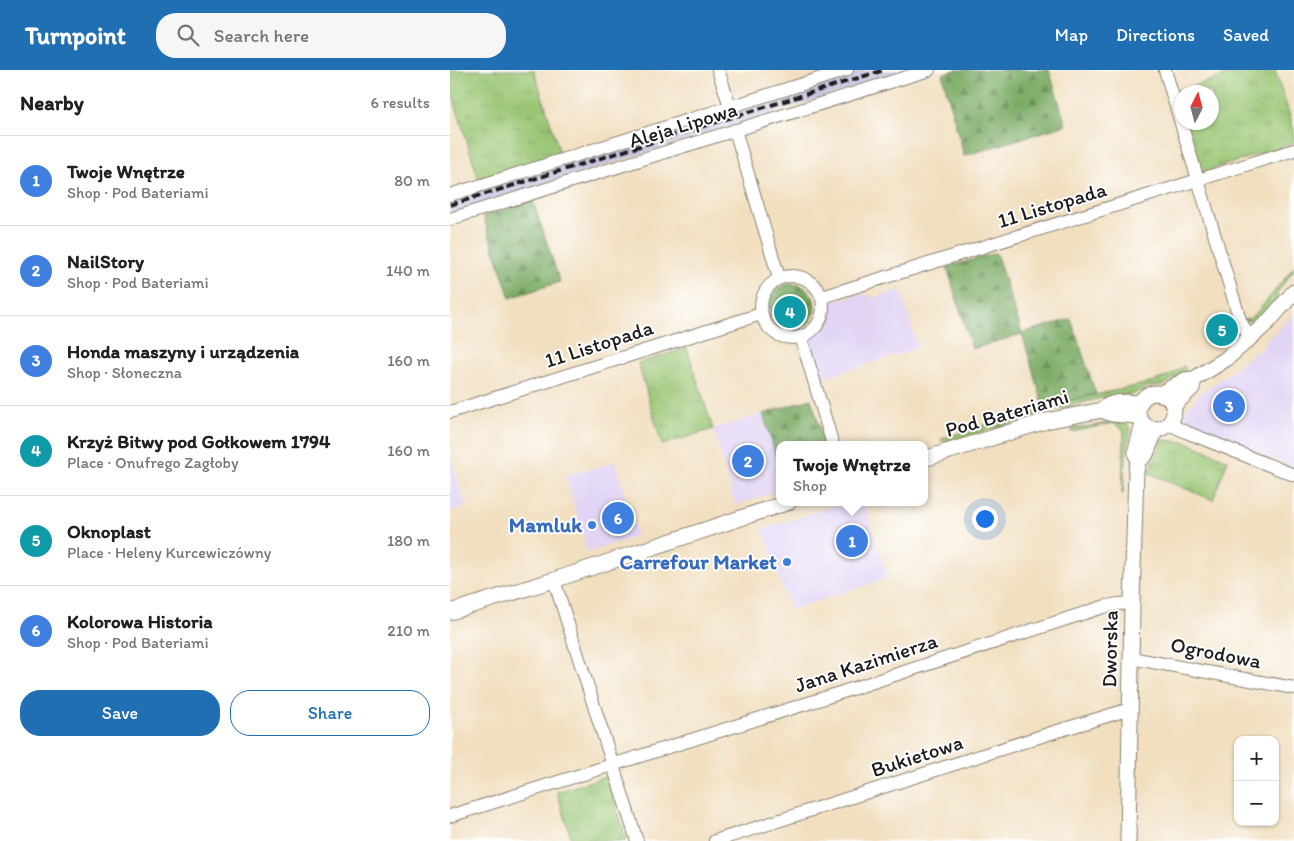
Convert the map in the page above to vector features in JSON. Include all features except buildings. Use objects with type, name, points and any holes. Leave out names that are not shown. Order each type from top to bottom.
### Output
[{"type":"street","points":[[718,70],[730,106]]},
{"type":"street","name":"Aleja Lipowa","points":[[450,195],[847,70]]},
{"type":"street","name":"Aleja Lipowa","points":[[450,219],[929,70]]},
{"type":"street","points":[[1165,70],[1240,320],[1250,339]]},
{"type":"street","points":[[735,130],[779,278]]},
{"type":"street","name":"11 Listopada","points":[[822,297],[1294,150]]},
{"type":"street","points":[[794,276],[804,278],[812,283],[822,297],[823,309],[821,320],[813,330],[801,337],[781,337],[772,332],[761,314],[761,300],[768,287],[779,278],[794,276]]},
{"type":"street","name":"Pod Bateriami","points":[[928,458],[1046,421],[1102,410],[1108,413],[1149,419],[1144,399],[1153,394],[1160,394],[1184,380],[1194,380],[1226,359],[1250,339],[1294,292]]},
{"type":"street","name":"11 Listopada","points":[[450,412],[761,314]]},
{"type":"street","points":[[801,337],[832,441]]},
{"type":"street","name":"Pod Bateriami","points":[[1172,406],[1192,388],[1194,380]]},
{"type":"street","points":[[1149,419],[1173,415],[1172,406],[1167,398],[1160,394]]},
{"type":"street","points":[[1149,419],[1294,475]]},
{"type":"street","name":"Dworska","points":[[1128,841],[1132,603],[1136,471],[1139,458],[1136,456],[1136,450],[1149,419]]},
{"type":"street","points":[[450,612],[554,580],[777,506]]},
{"type":"street","points":[[554,580],[637,841]]},
{"type":"street","name":"Jana Kazimierza","points":[[450,816],[828,697],[1103,607],[1132,603]]},
{"type":"street","name":"Ogrodowa","points":[[1131,658],[1294,688]]},
{"type":"street","name":"Bukietowa","points":[[715,841],[1130,709]]},
{"type":"shaded area","points":[[862,70],[911,70],[450,214],[450,199]]},
{"type":"shaded area","points":[[901,290],[918,348],[820,379],[808,343],[825,319],[826,304],[860,293],[862,296],[869,294],[871,298]]},
{"type":"shaded area","points":[[1294,313],[1294,468],[1194,427],[1184,412],[1200,394],[1256,351],[1258,353],[1264,348],[1262,346]]},
{"type":"shaded area","points":[[763,414],[776,456],[776,492],[735,505],[713,429]]},
{"type":"shaded area","points":[[450,455],[466,507],[450,512]]},
{"type":"shaded area","points":[[615,462],[637,536],[588,552],[565,476]]},
{"type":"shaded area","points":[[834,506],[865,506],[888,578],[790,610],[763,529]]},
{"type":"green space","points":[[450,70],[534,70],[561,156],[479,181],[450,87]]},
{"type":"green space","points":[[956,70],[1049,70],[1066,125],[964,156],[942,74]]},
{"type":"green space","points":[[1243,70],[1275,70],[1294,129],[1294,143],[1200,173],[1186,130],[1219,130],[1219,85],[1196,85]]},
{"type":"green space","points":[[533,201],[560,282],[510,298],[483,216]]},
{"type":"green space","points":[[996,253],[1022,333],[1071,319],[1096,394],[1044,407],[1022,334],[972,349],[947,267]]},
{"type":"green space","points":[[1294,267],[1294,270],[1278,291],[1275,302],[1257,321],[1248,320],[1245,322],[1245,318],[1249,319],[1259,310]]},
{"type":"green space","points":[[797,284],[809,290],[814,298],[814,316],[809,324],[801,329],[787,330],[775,324],[770,316],[769,302],[775,290],[783,285]]},
{"type":"green space","points":[[687,348],[713,429],[662,445],[638,363]]},
{"type":"green space","points":[[1184,366],[1186,371],[1164,385],[1148,387],[1133,394],[1096,399],[1057,410],[1055,404],[1153,382],[1170,375]]},
{"type":"green space","points":[[811,399],[824,441],[776,441],[776,456],[763,414]]},
{"type":"green space","points":[[1034,410],[1036,416],[943,443],[941,439]]},
{"type":"green space","points":[[1115,422],[1127,424],[1131,429],[1125,460],[1123,494],[1124,431],[1114,423],[1072,432],[1072,429]]},
{"type":"green space","points":[[1163,440],[1187,442],[1228,460],[1213,500],[1148,473]]},
{"type":"green space","points":[[607,776],[627,841],[572,841],[557,792]]},
{"type":"railway","points":[[450,205],[884,70]]},
{"type":"place","name":"Krzyż Bitwy pod Gołkowem 1794","points":[[790,312]]},
{"type":"place","name":"Oknoplast","points":[[1222,330]]},
{"type":"place","name":"Honda maszyny i urządzenia","points":[[1229,406]]},
{"type":"place","name":"NailStory","points":[[748,461]]},
{"type":"place","name":"Kolorowa Historia","points":[[618,518]]},
{"type":"place","name":"Mamluk","points":[[592,525]]},
{"type":"place","name":"Twoje Wnętrze","points":[[852,541]]},
{"type":"place","name":"Carrefour Market","points":[[787,562]]}]
